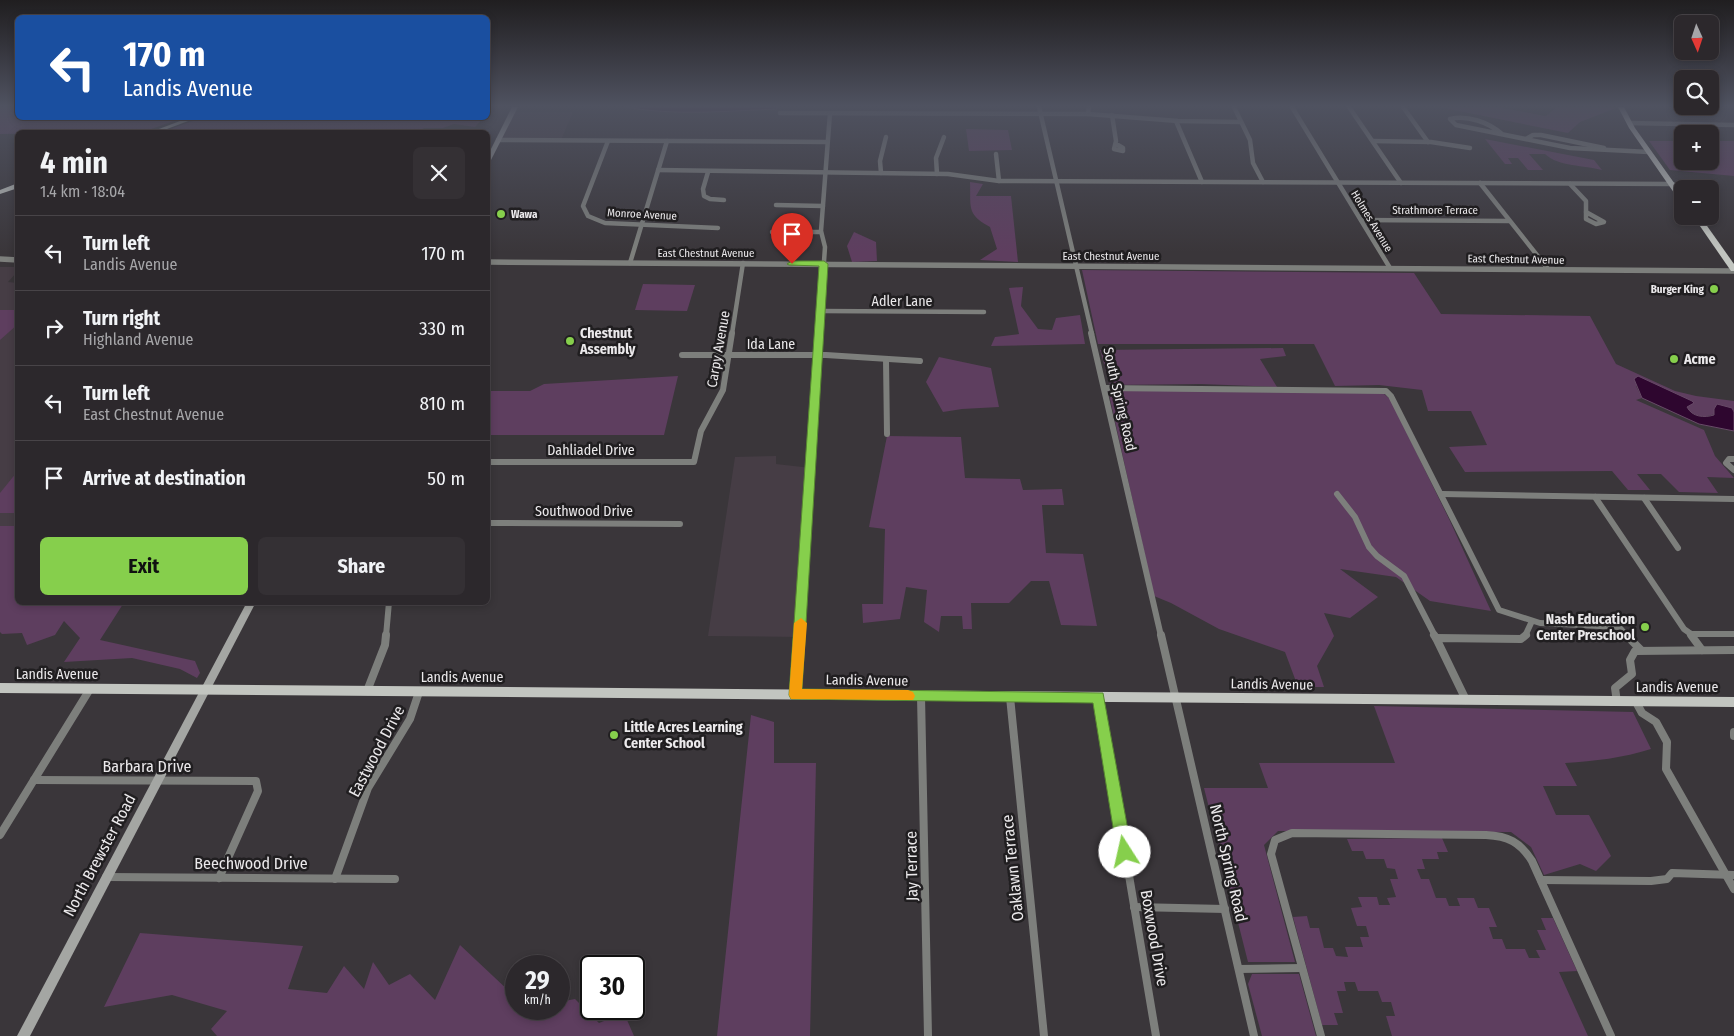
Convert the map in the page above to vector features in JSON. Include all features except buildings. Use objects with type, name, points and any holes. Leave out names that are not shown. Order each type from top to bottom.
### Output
[{"type":"main road","points":[[1652,155],[1673,184]]},
{"type":"main road","points":[[0,192],[15,186]]},
{"type":"main road","points":[[1702,225],[1734,270]]},
{"type":"main road","name":"North Brewster Road","points":[[23,1036],[250,605]]},
{"type":"main road","name":"Landis Avenue","points":[[0,688],[1734,702]]},
{"type":"street","name":"Monroe Avenue","points":[[602,155],[583,206],[584,211],[590,218],[605,223],[642,223],[718,228]]},
{"type":"street","points":[[630,263],[662,155]]},
{"type":"street","points":[[795,695],[824,264],[825,243],[821,232],[826,155]]},
{"type":"street","points":[[881,155],[881,174]]},
{"type":"street","points":[[937,155],[937,174]]},
{"type":"street","points":[[996,155],[1000,181]]},
{"type":"street","name":"South Spring Road","points":[[1051,155],[1175,698]]},
{"type":"street","points":[[1191,155],[1202,182]]},
{"type":"street","points":[[1252,155],[1253,163],[1263,182]]},
{"type":"street","name":"Holmes Avenue","points":[[1321,155],[1390,268]]},
{"type":"street","points":[[1383,155],[1401,183]]},
{"type":"street","points":[[658,170],[937,174],[1000,181],[1057,182],[1673,184]]},
{"type":"street","points":[[708,172],[703,189],[704,196],[710,199],[724,200]]},
{"type":"street","points":[[1480,183],[1548,270]]},
{"type":"street","points":[[1570,184],[1586,201],[1586,212]]},
{"type":"street","points":[[776,205],[823,206]]},
{"type":"street","name":"Strathmore Terrace","points":[[1361,220],[1509,221]]},
{"type":"street","points":[[772,232],[821,232]]},
{"type":"street","points":[[0,259],[15,260]]},
{"type":"street","name":"East Chestnut Avenue","points":[[490,262],[1734,270]]},
{"type":"street","name":"Carpy Avenue","points":[[694,462],[702,428],[723,390],[743,263]]},
{"type":"street","name":"Adler Lane","points":[[821,311],[984,312]]},
{"type":"street","name":"Ida Lane","points":[[682,355],[818,355],[920,361]]},
{"type":"street","points":[[886,359],[887,434]]},
{"type":"street","points":[[1104,388],[1382,390],[1391,396],[1442,494],[1496,605],[1507,614],[1532,622],[1558,626],[1612,626],[1619,628],[1642,650]]},
{"type":"street","points":[[1734,459],[1728,459],[1726,463],[1734,470]]},
{"type":"street","name":"Dahliadel Drive","points":[[490,462],[694,462]]},
{"type":"street","points":[[1337,494],[1354,517],[1369,547],[1376,556],[1404,576],[1466,700]]},
{"type":"street","points":[[1442,494],[1734,499]]},
{"type":"street","points":[[1595,497],[1684,629],[1691,634],[1702,650]]},
{"type":"street","points":[[1644,498],[1678,548]]},
{"type":"street","name":"Southwood Drive","points":[[490,523],[680,524]]},
{"type":"street","points":[[367,691],[386,638],[388,605]]},
{"type":"street","points":[[1436,638],[1520,639],[1524,638],[1532,622]]},
{"type":"street","points":[[1691,634],[1734,634]]},
{"type":"street","points":[[1617,702],[1616,688],[1632,674],[1631,656],[1635,651],[1734,650]]},
{"type":"street","points":[[0,835],[90,689]]},
{"type":"street","name":"Eastwood Drive","points":[[335,879],[368,788],[410,719],[419,692]]},
{"type":"street","name":"Jay Terrace","points":[[920,696],[928,1036]]},
{"type":"street","name":"Oaklawn Terrace","points":[[1010,697],[1044,1036]]},
{"type":"street","name":"Boxwood Drive","points":[[1099,698],[1156,1036]]},
{"type":"street","name":"North Spring Road","points":[[1175,698],[1254,1036]]},
{"type":"street","points":[[1636,702],[1642,712],[1656,722],[1668,742],[1666,769],[1730,875],[1734,890]]},
{"type":"street","name":"Barbara Drive","points":[[34,780],[251,780],[258,784],[258,791],[219,878]]},
{"type":"street","points":[[1321,1036],[1271,854],[1271,844],[1280,836],[1314,832],[1506,836],[1524,847],[1541,880],[1611,1036]]},
{"type":"street","points":[[1541,880],[1651,881],[1666,879],[1672,873],[1730,875]]},
{"type":"street","name":"Beechwood Drive","points":[[106,877],[395,879]]},
{"type":"street","points":[[1134,907],[1225,909]]},
{"type":"street","points":[[1239,969],[1302,968]]},
{"type":"shaded area","points":[[1498,155],[1530,155],[1543,170],[1528,170],[1518,158],[1508,158],[1512,164],[1505,164]]},
{"type":"shaded area","points":[[1547,155],[1570,155],[1594,160],[1602,170],[1564,163]]},
{"type":"shaded area","points":[[1659,155],[1674,155],[1674,170],[1719,170],[1719,155],[1734,155],[1734,176],[1670,170]]},
{"type":"shaded area","points":[[970,182],[983,184],[976,196],[1011,196],[1018,262],[980,260],[997,249],[990,227],[973,214],[970,204]]},
{"type":"shaded area","points":[[854,232],[876,242],[877,261],[852,262],[847,246]]},
{"type":"shaded area","points":[[0,267],[15,267],[15,274],[8,282],[15,283],[15,526],[0,526]]},
{"type":"shaded area","points":[[1082,270],[1414,273],[1441,314],[1590,316],[1616,364],[1675,391],[1734,401],[1734,412],[1732,408],[1708,416],[1702,416],[1691,412],[1687,407],[1692,401],[1670,392],[1636,386],[1642,398],[1636,400],[1704,430],[1715,456],[1734,478],[1707,477],[1718,493],[1679,492],[1661,474],[1637,474],[1650,490],[1628,490],[1612,471],[1465,472],[1449,447],[1487,445],[1471,411],[1428,411],[1422,390],[1379,385],[1335,386],[1314,344],[1098,344]]},
{"type":"shaded area","points":[[643,284],[695,285],[687,311],[635,310]]},
{"type":"shaded area","points":[[1023,287],[1021,306],[1038,329],[1052,330],[1056,318],[1080,315],[1085,344],[991,346],[995,337],[1019,334],[1009,288]]},
{"type":"shaded area","points":[[0,310],[15,310],[15,327],[0,340]]},
{"type":"shaded area","points":[[1283,348],[1286,356],[1260,359],[1277,387],[1201,384],[1110,385],[1100,350]]},
{"type":"shaded area","points":[[939,357],[991,368],[999,407],[943,412],[926,382]]},
{"type":"shaded area","points":[[678,376],[664,435],[490,435],[490,391],[530,391],[544,384]]},
{"type":"shaded area","points":[[1638,376],[1692,401],[1694,403],[1687,407],[1695,415],[1714,415],[1714,409],[1717,404],[1732,408],[1734,412],[1734,431],[1699,424],[1642,398],[1634,379]]},
{"type":"shaded area","points":[[1108,390],[1383,393],[1390,399],[1450,521],[1491,611],[1430,601],[1396,577],[1340,569],[1378,597],[1350,618],[1324,613],[1334,636],[1317,666],[1324,687],[1298,687],[1285,652],[1219,629],[1154,596]]},
{"type":"shaded area","points":[[887,436],[961,437],[965,478],[1020,479],[1023,490],[1062,489],[1064,505],[1042,505],[1046,553],[1083,554],[1097,626],[1061,625],[1049,581],[1031,581],[1009,603],[971,603],[972,629],[963,629],[962,616],[941,616],[939,632],[924,622],[927,590],[906,587],[900,619],[863,623],[862,604],[883,604],[885,529],[869,527]]},
{"type":"shaded area","points":[[776,456],[776,464],[811,468],[800,637],[708,636],[735,457]]},
{"type":"shaded area","points":[[15,474],[15,513],[0,513],[0,493]]},
{"type":"shaded area","points":[[0,526],[15,526],[15,605],[122,605],[100,640],[195,661],[200,673],[197,678],[180,669],[132,658],[64,662],[80,638],[64,621],[55,635],[27,645],[22,633],[2,634],[0,632]]},
{"type":"shaded area","points":[[1374,706],[1633,712],[1651,749],[1609,759],[1565,763],[1577,786],[1543,786],[1556,815],[1589,815],[1611,856],[1596,871],[1580,864],[1544,875],[1531,847],[1511,832],[1278,831],[1264,845],[1295,962],[1248,962],[1204,788],[1268,788],[1259,763],[1395,763]]},
{"type":"shaded area","points":[[751,715],[774,722],[774,763],[816,763],[810,1036],[717,1036]]},
{"type":"shaded area","points":[[1442,838],[1448,852],[1437,852],[1439,859],[1422,859],[1425,869],[1417,869],[1421,879],[1429,879],[1436,898],[1446,898],[1449,906],[1460,906],[1457,898],[1474,898],[1478,908],[1489,908],[1497,927],[1489,927],[1493,939],[1502,939],[1506,949],[1525,949],[1529,958],[1540,958],[1536,950],[1546,950],[1537,930],[1546,930],[1541,918],[1553,918],[1577,971],[1559,972],[1588,1036],[1392,1036],[1386,1016],[1395,1016],[1391,1002],[1382,1002],[1378,991],[1358,991],[1355,982],[1344,982],[1346,991],[1337,991],[1343,1013],[1334,1013],[1338,1025],[1322,1025],[1293,917],[1307,916],[1310,928],[1319,928],[1324,948],[1333,948],[1336,956],[1348,957],[1345,947],[1363,947],[1360,937],[1369,937],[1366,926],[1357,926],[1351,908],[1362,907],[1358,897],[1377,897],[1379,905],[1390,905],[1387,898],[1396,897],[1390,879],[1398,879],[1395,869],[1387,868],[1384,859],[1366,859],[1363,851],[1352,851],[1347,839]]},
{"type":"shaded area","points":[[140,933],[303,946],[288,989],[327,993],[344,966],[364,989],[373,962],[389,985],[410,974],[435,1000],[460,945],[505,987],[505,1020],[570,1020],[570,1000],[575,999],[580,1004],[580,1020],[596,1020],[599,1023],[606,1020],[627,1020],[634,1036],[217,1036],[211,1029],[227,1011],[172,995],[104,1007]]},
{"type":"shaded area","points":[[1252,974],[1299,974],[1316,1036],[1262,1036],[1248,984]]},
{"type":"slow traffic","points":[[801,623],[795,695],[908,696]]},
{"type":"place","name":"Wawa","points":[[501,214]]},
{"type":"place","name":"Burger King","points":[[1714,289]]},
{"type":"place","name":"Chestnut Assembly","points":[[570,341]]},
{"type":"place","name":"Acme","points":[[1674,359]]},
{"type":"place","name":"Nash Education Center Preschool","points":[[1645,627]]},
{"type":"place","name":"Little Acres Learning Center School","points":[[614,735]]},
{"type":"route","points":[[792,264],[824,264],[795,695],[1099,698],[1125,852]]}]
